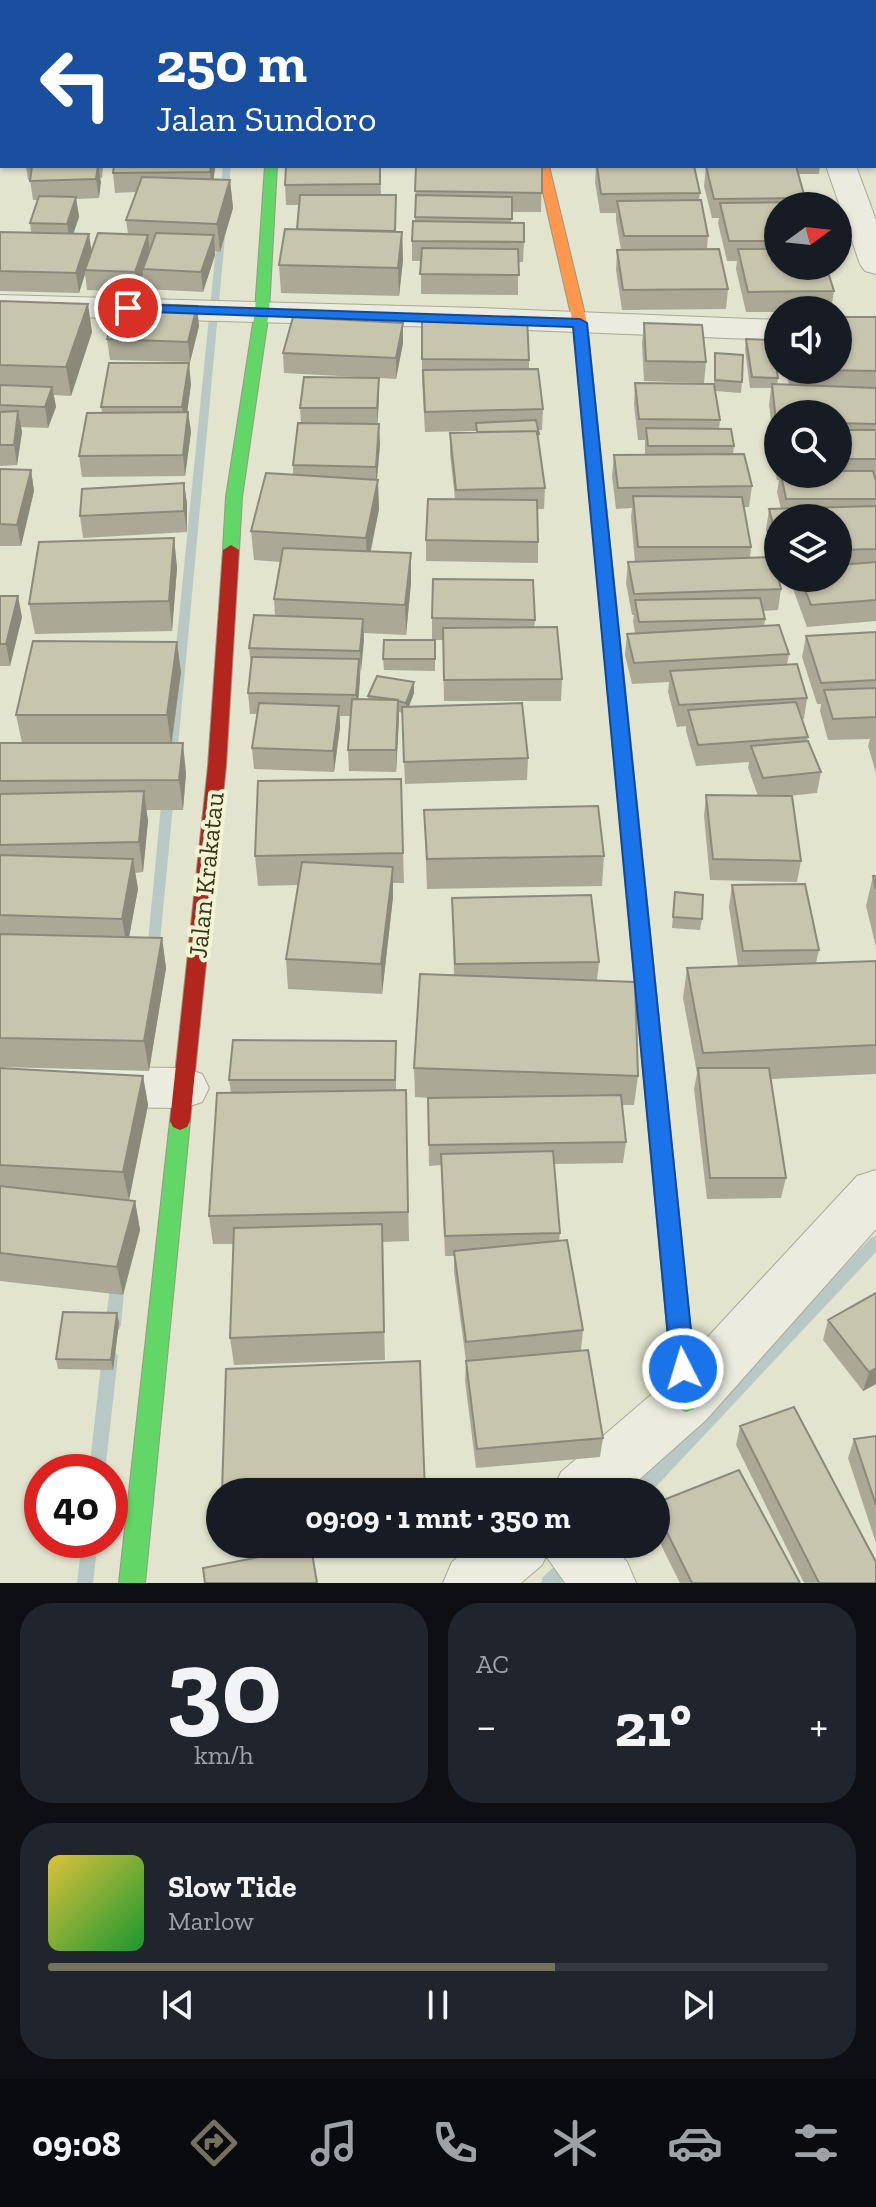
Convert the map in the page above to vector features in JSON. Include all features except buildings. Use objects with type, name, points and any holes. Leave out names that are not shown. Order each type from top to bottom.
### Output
[{"type":"street","name":"Jalan Krakatau","points":[[132,1583],[217,766],[234,497],[262,311],[271,168]]},
{"type":"street","points":[[543,168],[580,323],[686,1401]]},
{"type":"street","points":[[842,168],[876,264]]},
{"type":"street","points":[[0,305],[262,311],[764,330]]},
{"type":"street","points":[[0,1086],[184,1088]]},
{"type":"street","points":[[598,1478],[686,1401],[876,1192]]},
{"type":"street","points":[[474,1583],[504,1558]]},
{"type":"waterway","points":[[224,195],[227,168]]},
{"type":"waterway","points":[[171,757],[221,237]]},
{"type":"waterway","points":[[153,952],[168,795]]},
{"type":"waterway","points":[[653,1478],[876,1242]]},
{"type":"waterway","points":[[113,1326],[118,1280]]},
{"type":"waterway","points":[[99,1454],[110,1356]]},
{"type":"waterway","points":[[85,1583],[88,1558]]},
{"type":"waterway","points":[[549,1583],[575,1558]]},
{"type":"traffic: fast","points":[[231,550],[234,497],[262,311],[271,168]]},
{"type":"traffic: fast","points":[[620,727],[686,1401]]},
{"type":"traffic: fast","points":[[132,1583],[180,1121]]},
{"type":"traffic: slow","points":[[543,168],[580,323],[620,727]]},
{"type":"traffic: jam","points":[[180,1121],[217,766],[231,550]]},
{"type":"route","points":[[128,308],[580,323],[683,1369]]}]
